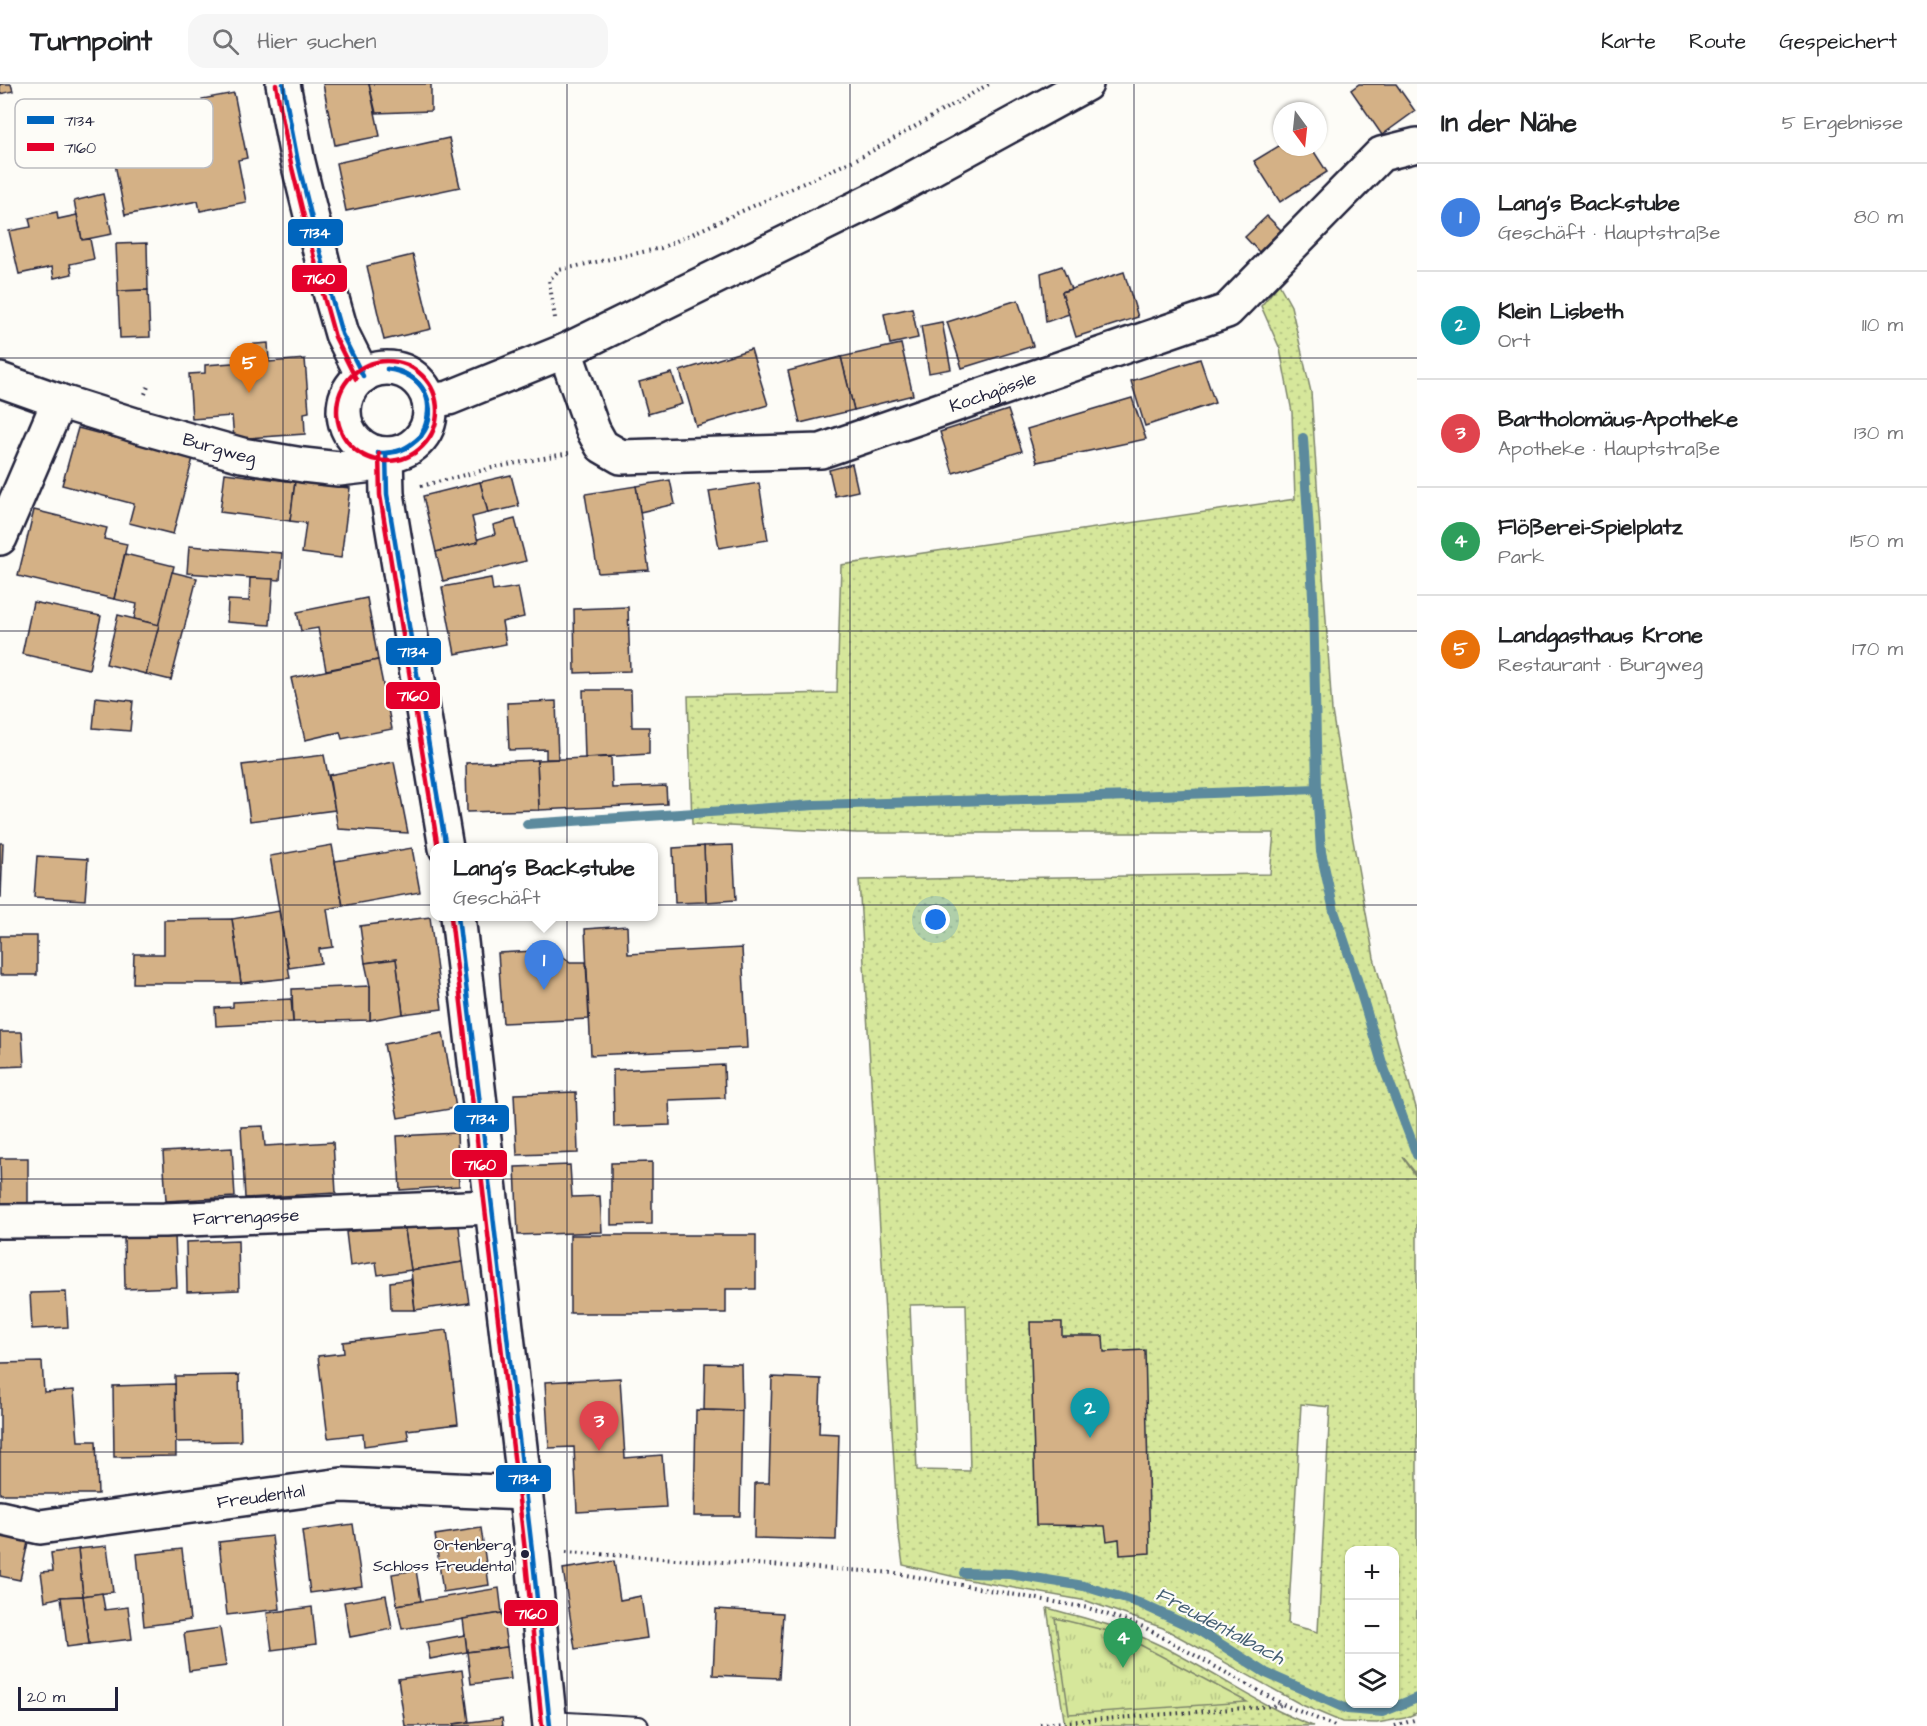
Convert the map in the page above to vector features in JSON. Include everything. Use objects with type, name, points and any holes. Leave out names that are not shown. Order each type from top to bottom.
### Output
[{"type":"street","points":[[283,84],[298,162],[330,292],[342,334],[363,376]]},
{"type":"street","points":[[429,401],[449,398],[565,351],[880,196],[1086,84]]},
{"type":"street","name":"Kochgässle","points":[[602,446],[621,457],[821,451],[1227,311],[1381,154],[1417,145]]},
{"type":"street","points":[[565,351],[593,430],[602,446]]},
{"type":"street","points":[[389,368],[402,371],[424,388],[429,401],[430,414],[421,438],[411,447],[399,452],[382,453],[364,448],[347,426],[344,412],[346,398],[352,386],[363,376],[375,370],[389,368]]},
{"type":"street","name":"Burgweg","points":[[0,380],[135,425],[242,454],[339,469],[365,466],[382,453]]},
{"type":"street","points":[[0,538],[59,401]]},
{"type":"street","points":[[382,453],[445,843]]},
{"type":"street","points":[[459,921],[532,1550],[549,1724]]},
{"type":"street","name":"Farrengasse","points":[[0,1221],[164,1220],[492,1207]]},
{"type":"street","name":"Freudental","points":[[0,1518],[40,1527],[342,1485],[524,1493]]},
{"type":"lane","points":[[549,1724],[639,1726]]},
{"type":"path","points":[[565,351],[553,312],[549,280],[560,270],[661,248],[865,156],[989,84]]},
{"type":"path","points":[[387,494],[492,468],[602,446]]},
{"type":"path","points":[[532,1550],[895,1573],[1088,1608],[1144,1627],[1284,1705],[1335,1726]]},
{"type":"path","points":[[1040,1724],[1284,1705]]},
{"type":"path","points":[[1395,1726],[1417,1719]]},
{"type":"green space","points":[[1279,284],[1291,306],[1311,392],[1332,711],[1353,840],[1374,958],[1417,1111],[1417,1175],[1403,1157],[1417,1178],[1417,1713],[1405,1718],[1377,1723],[1342,1722],[1302,1705],[1163,1628],[1087,1601],[964,1579],[903,1565],[898,1530],[859,880],[1270,874],[1274,833],[857,833],[692,824],[688,696],[837,693],[841,565],[1295,499],[1292,412],[1280,349],[1261,306]],"holes":[[[966,1304],[970,1471],[917,1470],[910,1305]],[[1301,1404],[1330,1407],[1318,1632],[1288,1624]]]},
{"type":"green space","points":[[1047,1608],[1140,1636],[1272,1708],[1313,1726],[1065,1726]]},
{"type":"green space","points":[[1055,1618],[1120,1634],[1247,1702],[1069,1714]]},
{"type":"building","points":[[0,84],[11,84],[13,91],[0,94]]},
{"type":"building","points":[[323,84],[369,84],[380,136],[335,145]]},
{"type":"building","points":[[369,84],[431,84],[431,111],[376,113]]},
{"type":"building","points":[[1359,84],[1396,84],[1415,111],[1382,135],[1351,90]]},
{"type":"building","points":[[234,93],[247,158],[238,160],[246,202],[200,211],[198,201],[125,215],[116,168],[213,168],[213,99],[202,99]]},
{"type":"building","points":[[449,138],[460,187],[346,211],[336,163]]},
{"type":"building","points":[[1273,149],[1273,156],[1317,156],[1327,172],[1280,202],[1254,161]]},
{"type":"building","points":[[103,194],[112,234],[82,240],[74,201]]},
{"type":"building","points":[[57,212],[58,219],[77,215],[82,240],[90,239],[94,259],[70,264],[72,274],[54,278],[52,267],[19,274],[9,231],[31,227],[29,218]]},
{"type":"building","points":[[1267,216],[1281,230],[1259,252],[1245,237]]},
{"type":"building","points":[[147,243],[148,290],[118,291],[116,244]]},
{"type":"building","points":[[413,255],[431,329],[384,340],[367,266]]},
{"type":"building","points":[[1062,266],[1071,289],[1062,292],[1069,314],[1046,322],[1041,273]]},
{"type":"building","points":[[1124,272],[1138,317],[1076,337],[1062,292]]},
{"type":"building","points":[[148,290],[150,337],[120,338],[118,291]]},
{"type":"building","points":[[1018,300],[1033,346],[962,368],[947,322]]},
{"type":"building","points":[[912,308],[918,338],[890,344],[884,314]]},
{"type":"building","points":[[942,322],[951,369],[929,373],[921,326]]},
{"type":"building","points":[[268,343],[269,362],[305,359],[309,412],[304,413],[305,434],[234,439],[232,416],[192,419],[189,374],[205,373],[205,365],[246,362],[244,345]]},
{"type":"building","points":[[901,344],[913,395],[854,410],[841,357]]},
{"type":"building","points":[[751,349],[768,405],[696,426],[680,371]]},
{"type":"building","points":[[841,357],[854,410],[800,423],[788,371]]},
{"type":"building","points":[[1200,359],[1215,403],[1145,426],[1131,381]]},
{"type":"building","points":[[672,373],[682,404],[648,414],[639,382]]},
{"type":"building","points":[[1132,398],[1146,439],[1037,462],[1027,429]]},
{"type":"building","points":[[1008,410],[1022,451],[953,473],[940,432]]},
{"type":"building","points":[[78,428],[193,458],[173,534],[129,523],[134,504],[62,485]]},
{"type":"building","points":[[852,464],[858,491],[835,496],[829,470]]},
{"type":"building","points":[[225,473],[295,482],[290,521],[220,512]]},
{"type":"building","points":[[511,475],[519,506],[488,513],[480,482]]},
{"type":"building","points":[[670,480],[675,504],[640,512],[636,486]]},
{"type":"building","points":[[295,482],[350,488],[341,558],[302,553],[306,523],[290,521]]},
{"type":"building","points":[[480,482],[488,513],[472,517],[478,542],[436,552],[423,496]]},
{"type":"building","points":[[759,483],[768,540],[719,548],[709,491]]},
{"type":"building","points":[[636,486],[649,570],[598,573],[585,494]]},
{"type":"building","points":[[34,510],[107,528],[104,539],[127,544],[114,599],[18,576]]},
{"type":"building","points":[[515,519],[526,561],[443,581],[436,552],[478,542],[478,539],[495,534],[493,525]]},
{"type":"building","points":[[189,546],[282,553],[280,580],[187,573]]},
{"type":"building","points":[[125,554],[174,566],[159,625],[134,619],[137,604],[114,599]]},
{"type":"building","points":[[172,572],[197,578],[171,680],[146,674]]},
{"type":"building","points":[[250,578],[273,579],[270,625],[227,622],[228,600],[249,601]]},
{"type":"building","points":[[491,578],[493,591],[518,587],[524,617],[502,622],[506,644],[455,654],[442,587]]},
{"type":"building","points":[[367,598],[378,660],[326,670],[318,628],[301,631],[297,612]]},
{"type":"building","points":[[33,602],[101,616],[89,669],[22,654]]},
{"type":"building","points":[[628,607],[630,671],[575,673],[574,609]]},
{"type":"building","points":[[118,615],[159,625],[146,674],[106,664]]},
{"type":"building","points":[[378,660],[392,729],[342,739],[340,732],[305,740],[291,678]]},
{"type":"building","points":[[583,690],[631,690],[632,727],[649,727],[649,754],[585,758]]},
{"type":"building","points":[[96,697],[133,701],[130,731],[93,728]]},
{"type":"building","points":[[556,701],[558,759],[546,759],[546,749],[509,750],[507,703]]},
{"type":"building","points":[[324,755],[335,810],[250,821],[242,765]]},
{"type":"building","points":[[611,757],[612,788],[666,786],[667,804],[539,810],[537,760]]},
{"type":"building","points":[[537,760],[539,810],[467,812],[466,763]]},
{"type":"building","points":[[394,762],[408,833],[338,829],[329,775]]},
{"type":"building","points":[[0,843],[3,843],[1,897],[0,897]]},
{"type":"building","points":[[332,845],[343,906],[327,909],[333,947],[319,949],[321,963],[289,968],[270,856]]},
{"type":"building","points":[[733,845],[736,900],[706,902],[704,846]]},
{"type":"building","points":[[704,846],[706,902],[675,903],[673,848]]},
{"type":"building","points":[[412,848],[420,892],[343,906],[335,861]]},
{"type":"building","points":[[37,856],[88,859],[85,900],[34,897]]},
{"type":"building","points":[[279,911],[290,978],[241,983],[232,919]]},
{"type":"building","points":[[430,917],[442,1009],[403,1014],[396,959],[365,963],[360,926]]},
{"type":"building","points":[[232,919],[241,983],[133,983],[134,954],[164,954],[164,920]]},
{"type":"building","points":[[627,926],[628,954],[742,948],[747,1048],[591,1055],[585,929]]},
{"type":"building","points":[[0,936],[37,936],[37,975],[0,975]]},
{"type":"building","points":[[555,950],[570,962],[586,962],[589,1019],[503,1023],[498,953]]},
{"type":"building","points":[[396,959],[403,1014],[370,1020],[370,986],[365,963]]},
{"type":"building","points":[[370,986],[370,1020],[293,1022],[292,989]]},
{"type":"building","points":[[291,999],[293,1022],[216,1026],[215,1008],[233,1007],[233,1002]]},
{"type":"building","points":[[0,1032],[22,1032],[24,1066],[0,1067]]},
{"type":"building","points":[[443,1033],[456,1108],[398,1118],[384,1044]]},
{"type":"building","points":[[724,1065],[725,1098],[669,1100],[670,1125],[614,1127],[613,1070]]},
{"type":"building","points":[[576,1092],[578,1153],[517,1155],[514,1094]]},
{"type":"building","points":[[263,1126],[265,1146],[333,1142],[336,1193],[245,1198],[241,1127]]},
{"type":"building","points":[[457,1133],[459,1186],[400,1190],[397,1136]]},
{"type":"building","points":[[232,1148],[235,1197],[166,1201],[163,1152]]},
{"type":"building","points":[[0,1158],[28,1158],[28,1204],[1,1204]]},
{"type":"building","points":[[652,1162],[652,1224],[611,1225],[611,1163]]},
{"type":"building","points":[[570,1165],[572,1197],[600,1196],[602,1232],[518,1235],[515,1167]]},
{"type":"building","points":[[458,1217],[463,1262],[411,1270],[404,1224]]},
{"type":"building","points":[[404,1224],[411,1270],[378,1275],[376,1262],[350,1266],[346,1232]]},
{"type":"building","points":[[570,1235],[756,1235],[756,1289],[726,1289],[726,1313],[570,1313]]},
{"type":"building","points":[[175,1236],[177,1287],[125,1289],[124,1238]]},
{"type":"building","points":[[238,1240],[239,1290],[187,1292],[186,1242]]},
{"type":"building","points":[[463,1262],[469,1303],[415,1310],[411,1270]]},
{"type":"building","points":[[411,1279],[415,1310],[391,1310],[390,1282]]},
{"type":"building","points":[[66,1292],[68,1327],[32,1329],[30,1293]]},
{"type":"building","points":[[1030,1322],[1062,1322],[1062,1336],[1103,1336],[1104,1352],[1145,1350],[1150,1553],[1120,1555],[1119,1539],[1107,1541],[1105,1526],[1036,1525]]},
{"type":"building","points":[[447,1330],[458,1424],[407,1430],[409,1440],[364,1446],[363,1434],[328,1438],[318,1356],[344,1353],[343,1342]]},
{"type":"building","points":[[42,1362],[44,1392],[74,1390],[78,1441],[96,1441],[98,1494],[0,1494],[0,1363]]},
{"type":"building","points":[[705,1363],[741,1364],[742,1411],[704,1410]]},
{"type":"building","points":[[239,1375],[241,1441],[176,1442],[175,1376]]},
{"type":"building","points":[[772,1377],[821,1379],[819,1433],[839,1434],[836,1540],[754,1538],[755,1483],[769,1483]]},
{"type":"building","points":[[620,1378],[625,1458],[662,1455],[666,1507],[577,1512],[574,1447],[549,1448],[545,1382]]},
{"type":"building","points":[[175,1384],[176,1456],[114,1457],[113,1386]]},
{"type":"building","points":[[696,1410],[742,1411],[740,1516],[694,1516]]},
{"type":"building","points":[[353,1524],[362,1586],[310,1593],[302,1531]]},
{"type":"building","points":[[481,1528],[489,1585],[443,1592],[435,1535]]},
{"type":"building","points":[[0,1535],[28,1542],[20,1580],[0,1576]]},
{"type":"building","points":[[272,1536],[280,1609],[227,1615],[219,1542]]},
{"type":"building","points":[[107,1546],[113,1592],[83,1596],[78,1549]]},
{"type":"building","points":[[78,1549],[83,1596],[61,1597],[45,1601],[41,1572],[53,1571],[51,1553]]},
{"type":"building","points":[[182,1549],[190,1620],[144,1626],[137,1554]]},
{"type":"building","points":[[614,1561],[620,1600],[641,1596],[647,1638],[575,1649],[563,1569]]},
{"type":"building","points":[[416,1570],[421,1601],[397,1605],[392,1574]]},
{"type":"building","points":[[499,1588],[502,1613],[402,1629],[397,1605]]},
{"type":"building","points":[[102,1593],[105,1610],[128,1607],[132,1639],[89,1644],[83,1596]]},
{"type":"building","points":[[386,1595],[392,1629],[350,1637],[344,1602]]},
{"type":"building","points":[[83,1596],[89,1644],[67,1647],[61,1597]]},
{"type":"building","points":[[312,1607],[316,1644],[272,1650],[267,1613]]},
{"type":"building","points":[[716,1609],[783,1613],[779,1678],[713,1675]]},
{"type":"building","points":[[502,1613],[507,1647],[467,1652],[463,1619]]},
{"type":"building","points":[[220,1628],[226,1666],[189,1671],[184,1633]]},
{"type":"building","points":[[465,1635],[467,1652],[430,1659],[427,1642]]},
{"type":"building","points":[[507,1647],[511,1679],[471,1684],[467,1652]]},
{"type":"building","points":[[462,1670],[469,1722],[454,1724],[454,1726],[405,1726],[398,1679]]},
{"type":"building","points":[[502,1718],[503,1726],[454,1726],[454,1724]]},
{"type":"waterway","points":[[1303,438],[1313,596],[1317,789],[1321,852],[1334,911],[1382,1063],[1417,1155]]},
{"type":"waterway","points":[[527,824],[815,805],[1317,789]]},
{"type":"waterway","name":"Freudentalbach","points":[[964,1573],[1010,1574],[1084,1586],[1139,1603],[1200,1631],[1266,1673],[1347,1709],[1382,1712],[1417,1698]]},
{"type":"transit line","name":"7134","points":[[283,84],[298,162],[330,292],[342,334],[363,376]]},
{"type":"transit line","name":"7160","points":[[276,85],[291,164],[323,294],[335,337],[356,379]]},
{"type":"transit line","name":"7160","points":[[387,361],[415,369],[429,383],[437,411],[429,439],[415,453],[387,461],[359,453],[345,439],[337,411],[345,383],[359,369],[387,361]]},
{"type":"transit line","name":"7134","points":[[387,369],[410,376],[425,393],[430,414],[421,436]]},
{"type":"transit line","name":"7134","points":[[387,369],[411,377],[425,392],[428,412],[421,436]]},
{"type":"transit line","name":"7134","points":[[378,453],[401,450],[421,436]]},
{"type":"transit line","name":"7134","points":[[378,453],[401,450],[421,436]]},
{"type":"transit line","name":"7160","points":[[379,454],[380,495],[437,843]]},
{"type":"transit line","name":"7134","points":[[386,454],[387,494],[445,843]]},
{"type":"transit line","name":"7160","points":[[451,921],[525,1551],[542,1726]]},
{"type":"transit line","name":"7134","points":[[459,921],[532,1550],[550,1726]]},
{"type":"place","name":"Landgasthaus Krone","points":[[249,393]]},
{"type":"place","name":"Lang's Backstube","points":[[544,990]]},
{"type":"place","name":"Klein Lisbeth","points":[[1090,1438]]},
{"type":"place","name":"Bartholomäus-Apotheke","points":[[599,1451]]},
{"type":"place","name":"Ortenberg, Schloss Freudental","points":[[525,1554]]},
{"type":"place","name":"Flößerei-Spielplatz","points":[[1123,1668]]}]
